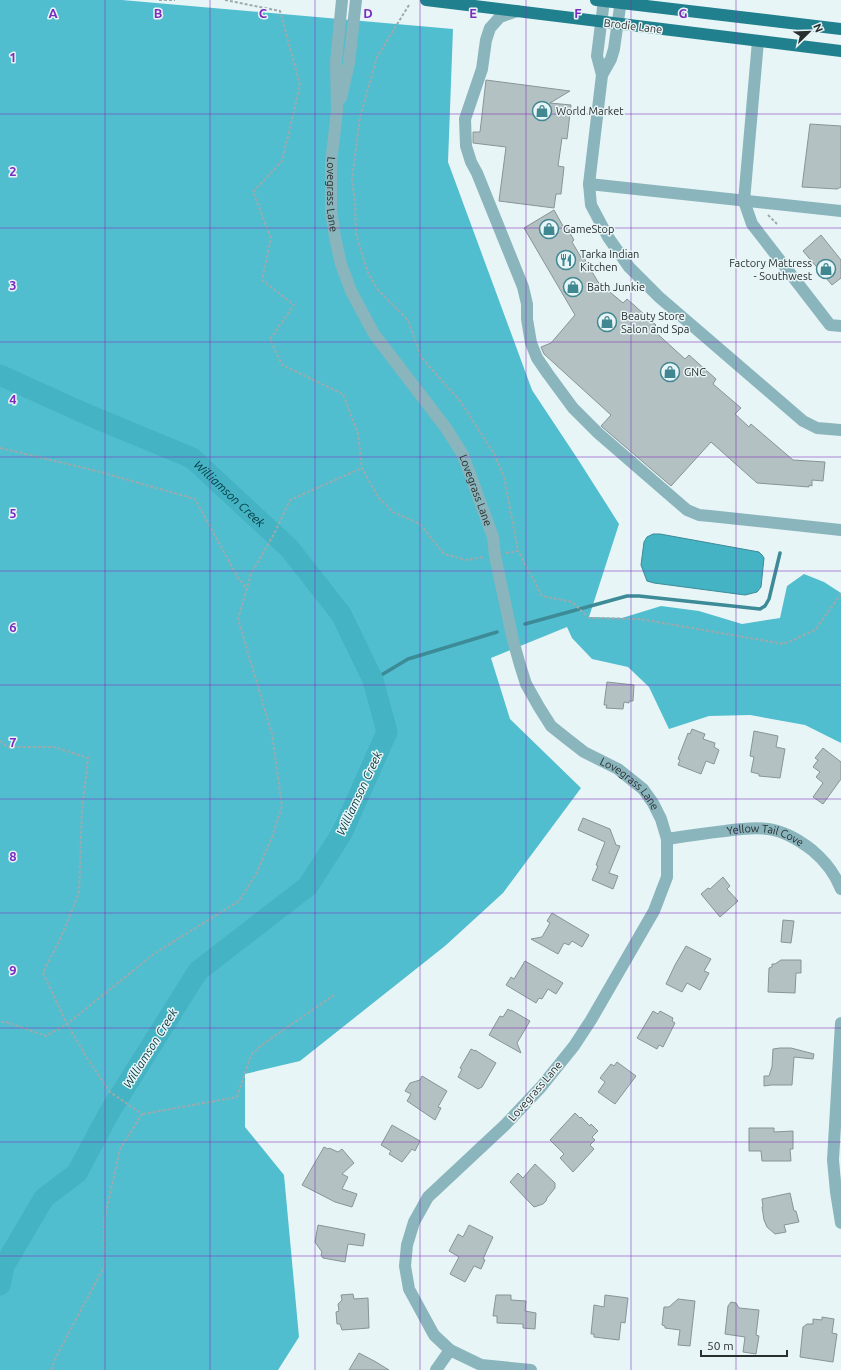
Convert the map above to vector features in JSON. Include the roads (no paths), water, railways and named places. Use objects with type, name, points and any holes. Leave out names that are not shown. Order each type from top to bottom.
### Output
[{"type":"main road","name":"Brodie Lane","points":[[426,0],[841,51]]},
{"type":"main road","name":"Brodie Lane","points":[[601,0],[621,1],[841,29]]},
{"type":"street","name":"Lovegrass Lane","points":[[337,111],[336,62],[342,0]]},
{"type":"street","name":"Lovegrass Lane","points":[[356,0],[349,64],[337,111],[331,163],[331,211],[335,237],[341,264],[351,291],[374,334],[446,428],[463,455],[493,537],[495,556],[513,640],[520,665],[526,684],[539,707],[551,726],[566,738],[584,752],[618,769],[643,789],[653,803],[667,839],[667,877],[654,911],[591,1020],[574,1046],[540,1087],[505,1125],[428,1197],[414,1222],[407,1245],[405,1266],[409,1289],[434,1336],[450,1350],[481,1365],[531,1370]]},
{"type":"street","points":[[601,0],[601,22],[597,56],[602,75],[589,184],[592,205],[608,237],[629,268],[803,421],[817,428],[841,430]]},
{"type":"street","points":[[602,75],[611,59],[614,49],[621,1]]},
{"type":"street","points":[[517,11],[500,17],[490,28],[486,40],[482,69],[465,119],[466,146],[471,162],[477,173],[524,287],[531,343],[538,358],[574,408],[598,433],[687,510],[700,515],[841,530]]},
{"type":"street","points":[[758,41],[744,201],[752,224],[830,325],[841,326]]},
{"type":"street","points":[[589,184],[841,211]]},
{"type":"street","name":"Yellow Tail Cove","points":[[667,839],[754,828],[769,829],[788,835],[804,844],[818,855],[834,875],[841,889]]},
{"type":"street","points":[[841,1023],[833,1160],[841,1222]]},
{"type":"street","points":[[436,1370],[450,1350]]},
{"type":"waterway","name":"Williamson Creek","points":[[0,375],[86,414],[192,458],[289,548],[341,614],[373,680],[387,732],[342,833],[308,886],[198,971],[109,1113],[77,1173],[44,1198],[4,1266],[0,1285]]},
{"type":"waterway","points":[[525,624],[627,596],[760,609],[765,606],[769,599],[780,553]]},
{"type":"waterway","points":[[373,680],[408,659],[497,632]]},
{"type":"place","name":"World Market","points":[[542,111]]},
{"type":"place","name":"GameStop","points":[[549,229]]},
{"type":"place","name":"Tarka Indian Kitchen","points":[[566,260]]},
{"type":"place","name":"Factory Mattress - Southwest","points":[[826,269]]},
{"type":"place","name":"Bath Junkie","points":[[573,287]]},
{"type":"place","name":"Beauty Store Salon and Spa","points":[[607,322]]},
{"type":"place","name":"GNC","points":[[670,372]]}]
